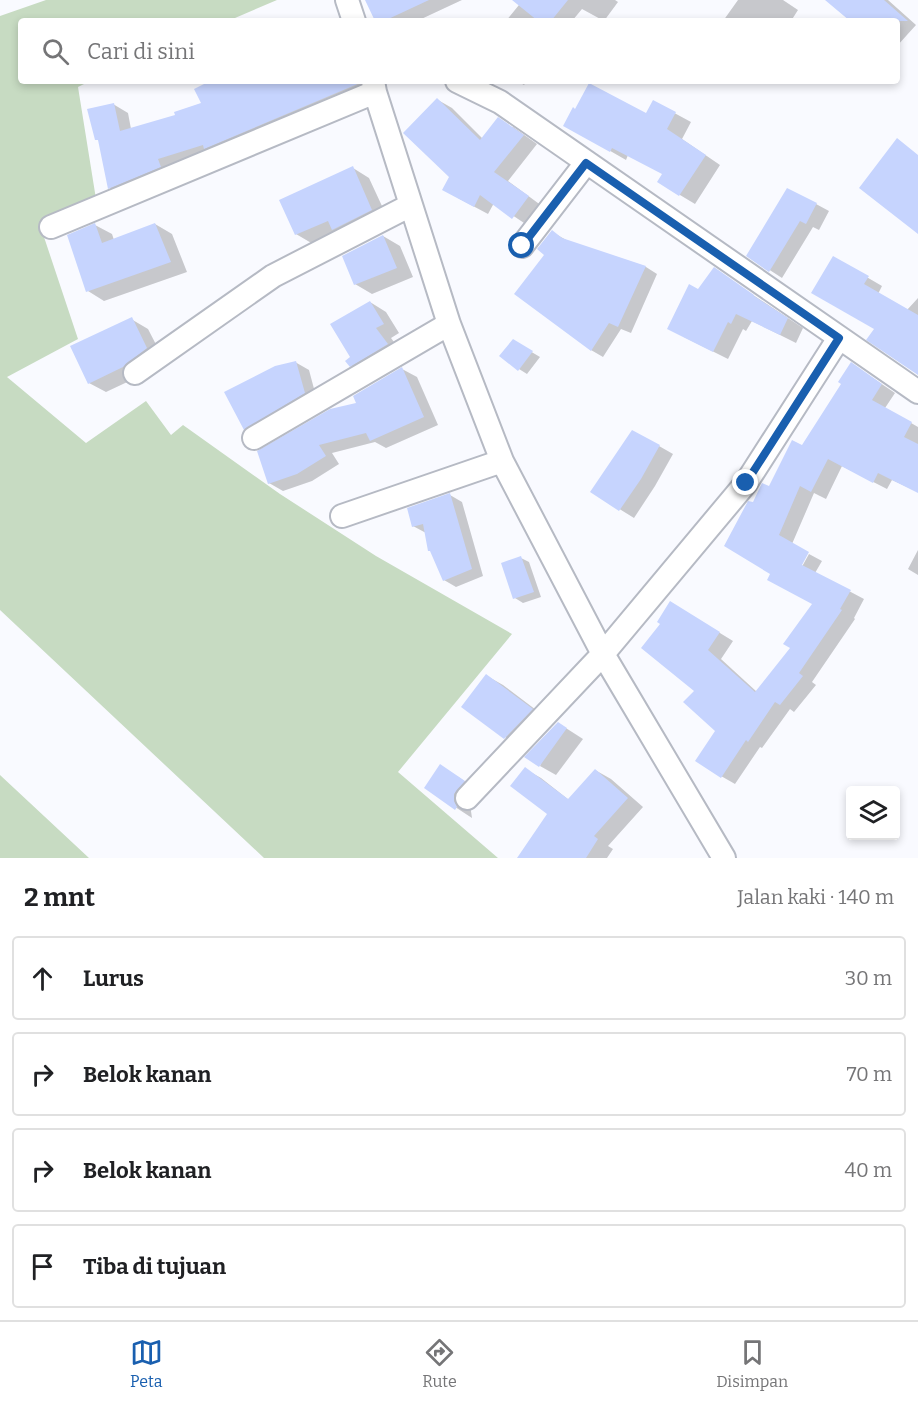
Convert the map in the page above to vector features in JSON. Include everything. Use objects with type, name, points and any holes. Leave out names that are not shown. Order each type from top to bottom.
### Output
[{"type":"street","points":[[347,0],[353,18]]},
{"type":"street","points":[[463,84],[500,102],[918,392]]},
{"type":"street","points":[[51,227],[374,86],[449,324],[502,461],[603,654],[724,858]]},
{"type":"street","points":[[522,246],[586,163]]},
{"type":"street","points":[[135,374],[273,276],[411,205]]},
{"type":"street","points":[[254,438],[449,324]]},
{"type":"street","points":[[467,798],[603,654],[746,483],[839,338]]},
{"type":"street","points":[[342,516],[502,461]]},
{"type":"green space","points":[[46,0],[277,0],[235,18],[18,18],[18,84],[84,84],[78,87],[96,199],[40,225],[78,339],[7,377],[86,443],[146,401],[171,435],[183,425],[280,494],[376,556],[512,634],[398,772],[498,858],[264,858],[0,610],[0,16]]},
{"type":"green space","points":[[0,775],[89,858],[0,858]]},
{"type":"building","points":[[365,0],[429,0],[390,18],[374,18]]},
{"type":"building","points":[[512,0],[568,0],[553,18],[534,18]]},
{"type":"building","points":[[825,0],[884,0],[908,21],[900,21],[900,18],[846,18]]},
{"type":"building","points":[[204,84],[358,84],[204,149],[203,145],[158,159],[161,167],[108,189],[98,140],[95,140],[87,109],[114,103],[120,131],[175,115],[174,112],[201,103],[194,89]]},
{"type":"building","points":[[588,84],[646,113],[653,100],[676,112],[667,129],[706,155],[679,196],[657,182],[662,174],[612,148],[610,152],[563,126],[573,107],[575,109]]},
{"type":"building","points":[[437,98],[480,140],[498,117],[524,135],[494,172],[529,196],[512,219],[480,195],[474,207],[442,190],[449,177],[403,133]]},
{"type":"building","points":[[897,138],[918,155],[918,234],[859,188]]},
{"type":"building","points":[[353,166],[372,210],[332,230],[328,221],[295,235],[279,200]]},
{"type":"building","points":[[787,188],[817,203],[806,224],[800,221],[769,272],[746,256]]},
{"type":"building","points":[[95,223],[102,243],[155,223],[171,262],[86,292],[67,235]]},
{"type":"building","points":[[552,230],[562,238],[646,266],[618,327],[609,323],[591,351],[514,294],[544,255],[537,249]]},
{"type":"building","points":[[383,235],[397,268],[354,285],[342,256]]},
{"type":"building","points":[[833,256],[869,276],[864,284],[918,315],[918,375],[866,340],[874,329],[811,293]]},
{"type":"building","points":[[714,267],[788,318],[780,335],[736,314],[731,324],[728,322],[713,352],[667,329],[689,284],[698,289]]},
{"type":"building","points":[[370,301],[384,324],[376,328],[388,344],[350,367],[345,361],[350,357],[330,324]]},
{"type":"building","points":[[132,317],[147,348],[123,367],[88,384],[70,346]]},
{"type":"building","points":[[513,339],[533,351],[518,371],[499,356]]},
{"type":"building","points":[[296,361],[305,393],[244,430],[224,392],[275,366]]},
{"type":"building","points":[[851,362],[882,384],[872,400],[912,422],[904,437],[918,444],[918,493],[878,473],[873,483],[828,459],[811,492],[800,486],[779,535],[809,552],[802,565],[851,590],[840,609],[842,610],[799,673],[803,676],[780,705],[775,702],[721,778],[695,761],[715,731],[683,702],[694,691],[641,648],[660,624],[657,622],[670,601],[720,632],[708,650],[755,692],[790,648],[783,644],[812,604],[767,580],[770,574],[724,546],[748,501],[753,502],[762,483],[769,486],[792,440],[802,445],[841,384],[838,382]]},
{"type":"building","points":[[402,367],[424,417],[370,441],[366,433],[319,445],[326,456],[297,474],[268,484],[257,451],[330,409],[356,403],[353,396]]},
{"type":"building","points":[[632,430],[660,445],[641,479],[619,511],[590,492]]},
{"type":"building","points":[[450,493],[472,569],[443,581],[428,551],[423,524],[412,527],[407,508]]},
{"type":"building","points":[[521,556],[534,592],[513,599],[501,563]]},
{"type":"building","points":[[486,674],[533,709],[504,739],[461,707]]},
{"type":"building","points":[[558,722],[567,728],[539,767],[524,757]]},
{"type":"building","points":[[440,764],[465,781],[454,794],[457,807],[455,810],[424,788]]},
{"type":"building","points":[[525,767],[568,799],[595,769],[628,798],[594,836],[598,839],[586,858],[517,858],[547,814],[510,786]]},
{"type":"route","points":[[522,246],[586,163],[839,338],[746,483]]}]
